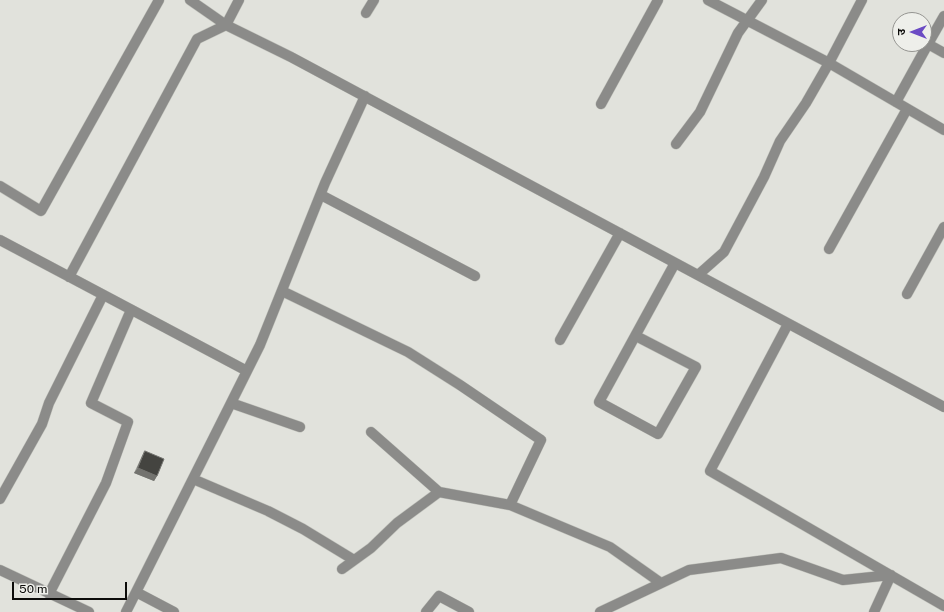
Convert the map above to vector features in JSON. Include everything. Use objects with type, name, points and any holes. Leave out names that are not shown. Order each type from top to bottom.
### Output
[{"type":"street","points":[[0,186],[41,211],[159,0]]},
{"type":"street","points":[[190,0],[226,25],[364,96],[944,407]]},
{"type":"street","points":[[69,277],[197,39],[226,25],[239,0]]},
{"type":"street","points":[[366,13],[374,0]]},
{"type":"street","points":[[601,104],[658,0]]},
{"type":"street","points":[[708,0],[829,63],[944,130]]},
{"type":"street","points":[[676,144],[700,112],[738,33],[762,0]]},
{"type":"street","points":[[698,275],[724,252],[764,177],[780,141],[806,103],[862,0]]},
{"type":"street","points":[[932,37],[944,16]]},
{"type":"street","points":[[932,46],[944,53]]},
{"type":"street","points":[[896,102],[924,52]]},
{"type":"street","points":[[126,612],[260,345],[321,195],[364,96]]},
{"type":"street","points":[[829,249],[907,109]]},
{"type":"street","points":[[321,195],[475,276]]},
{"type":"street","points":[[907,294],[944,228]]},
{"type":"street","points":[[560,340],[620,234]]},
{"type":"street","points":[[0,240],[247,371]]},
{"type":"street","points":[[636,336],[696,367],[658,434],[599,402],[675,263]]},
{"type":"street","points":[[282,291],[408,352],[541,440],[510,505]]},
{"type":"street","points":[[0,499],[42,424],[50,403],[103,295]]},
{"type":"street","points":[[50,594],[106,483],[128,422],[92,403],[131,310]]},
{"type":"street","points":[[788,324],[710,471],[944,606]]},
{"type":"street","points":[[231,403],[300,427]]},
{"type":"street","points":[[371,432],[439,492],[510,505],[610,547],[661,583]]},
{"type":"street","points":[[193,479],[268,511],[303,528],[354,560]]},
{"type":"street","points":[[342,569],[371,548],[397,523],[439,492]]},
{"type":"street","points":[[600,612],[690,570],[781,558],[843,580],[890,575]]},
{"type":"street","points":[[0,570],[89,612]]},
{"type":"street","points":[[874,612],[890,575]]},
{"type":"street","points":[[136,592],[174,612]]},
{"type":"street","points":[[426,612],[439,596],[469,612]]},
{"type":"building","points":[[145,451],[164,459],[157,476],[138,468]]}]
